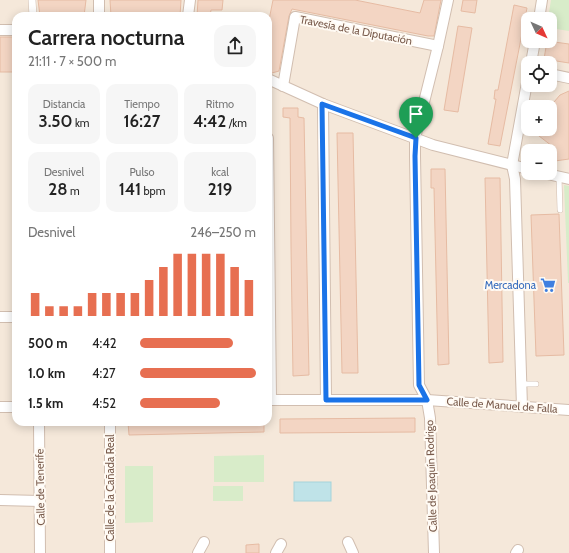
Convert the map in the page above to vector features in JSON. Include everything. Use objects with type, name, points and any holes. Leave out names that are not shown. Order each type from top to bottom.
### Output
[{"type":"street","points":[[32,0],[33,12]]},
{"type":"street","points":[[99,0],[99,12]]},
{"type":"street","points":[[188,12],[190,0]]},
{"type":"street","name":"Calle de Joaquín Rodrigo","points":[[434,553],[430,418],[427,400],[419,385],[415,156],[416,138],[448,0]]},
{"type":"street","points":[[540,12],[542,0]]},
{"type":"street","name":"Travesía de la Diputación","points":[[283,86],[295,17],[438,46]]},
{"type":"street","points":[[0,30],[12,30]]},
{"type":"street","points":[[557,75],[569,78]]},
{"type":"street","points":[[272,81],[322,104],[450,150],[521,167]]},
{"type":"street","points":[[522,407],[515,179],[512,165],[525,92]]},
{"type":"street","points":[[322,104],[326,400]]},
{"type":"street","points":[[0,317],[12,317]]},
{"type":"street","name":"Calle de Manuel de Falla","points":[[272,400],[427,400],[569,410]]},
{"type":"street","points":[[0,407],[12,407]]},
{"type":"street","name":"Calle de Tenerife","points":[[39,426],[40,553]]},
{"type":"street","name":"Calle de la Cañada Real","points":[[110,426],[110,553]]},
{"type":"street","points":[[0,500],[40,501]]},
{"type":"street","points":[[198,553],[204,542]]},
{"type":"street","points":[[348,542],[353,553]]},
{"type":"lane","points":[[560,210],[564,178]]},
{"type":"lane","points":[[522,384],[536,384]]},
{"type":"shaded area","points":[[0,0],[569,0],[569,553],[0,553]]},
{"type":"green space","points":[[551,0],[569,0],[569,31],[557,29],[557,12],[549,12]]},
{"type":"green space","points":[[564,185],[569,186],[569,283],[568,283]]},
{"type":"green space","points":[[264,455],[264,482],[214,482],[214,456]]},
{"type":"green space","points":[[125,466],[153,466],[153,522],[125,523]]},
{"type":"green space","points":[[213,486],[243,486],[243,501],[213,501]]},
{"type":"water","points":[[294,482],[331,482],[331,501],[294,501]]},
{"type":"building","points":[[38,0],[86,0],[84,12],[40,12]]},
{"type":"building","points":[[110,0],[181,0],[180,12],[111,12]]},
{"type":"building","points":[[198,0],[223,0],[222,10],[197,12]]},
{"type":"building","points":[[273,0],[355,0],[420,13],[424,0],[441,0],[434,36],[292,9],[289,16],[279,71],[272,73],[272,12],[271,12]]},
{"type":"building","points":[[463,0],[477,0],[475,13],[461,11]]},
{"type":"building","points":[[514,5],[527,8],[526,12],[521,12],[521,39],[500,146],[488,144],[496,99],[494,99],[495,90],[498,90]]},
{"type":"building","points":[[458,26],[472,28],[458,112],[444,110]]},
{"type":"building","points":[[0,37],[12,37],[12,72],[0,72]]},
{"type":"building","points":[[557,42],[569,44],[569,63],[557,61],[557,56],[544,56],[546,48],[557,48]]},
{"type":"building","points":[[569,91],[569,159],[557,161],[557,144],[549,144],[539,136],[557,136],[557,100],[556,100],[560,95]]},
{"type":"building","points":[[283,108],[298,108],[298,117],[304,118],[309,375],[293,376],[290,118],[283,117]]},
{"type":"building","points":[[337,133],[353,133],[358,373],[342,373]]},
{"type":"building","points":[[431,169],[445,169],[449,364],[438,365],[434,188],[431,188]]},
{"type":"building","points":[[485,178],[500,178],[503,362],[489,363]]},
{"type":"building","name":"Mercadona","points":[[559,214],[564,355],[536,356],[531,215]]},
{"type":"building","points":[[415,418],[415,432],[280,433],[280,419]]},
{"type":"building","points":[[128,426],[264,426],[264,432],[129,435]]},
{"type":"building","points":[[259,544],[259,553],[246,553],[246,545]]},
{"type":"place","name":"Mercadona","points":[[548,285]]},
{"type":"route","points":[[322,104],[416,138],[415,156],[419,385],[427,400],[326,400],[322,104]]}]
